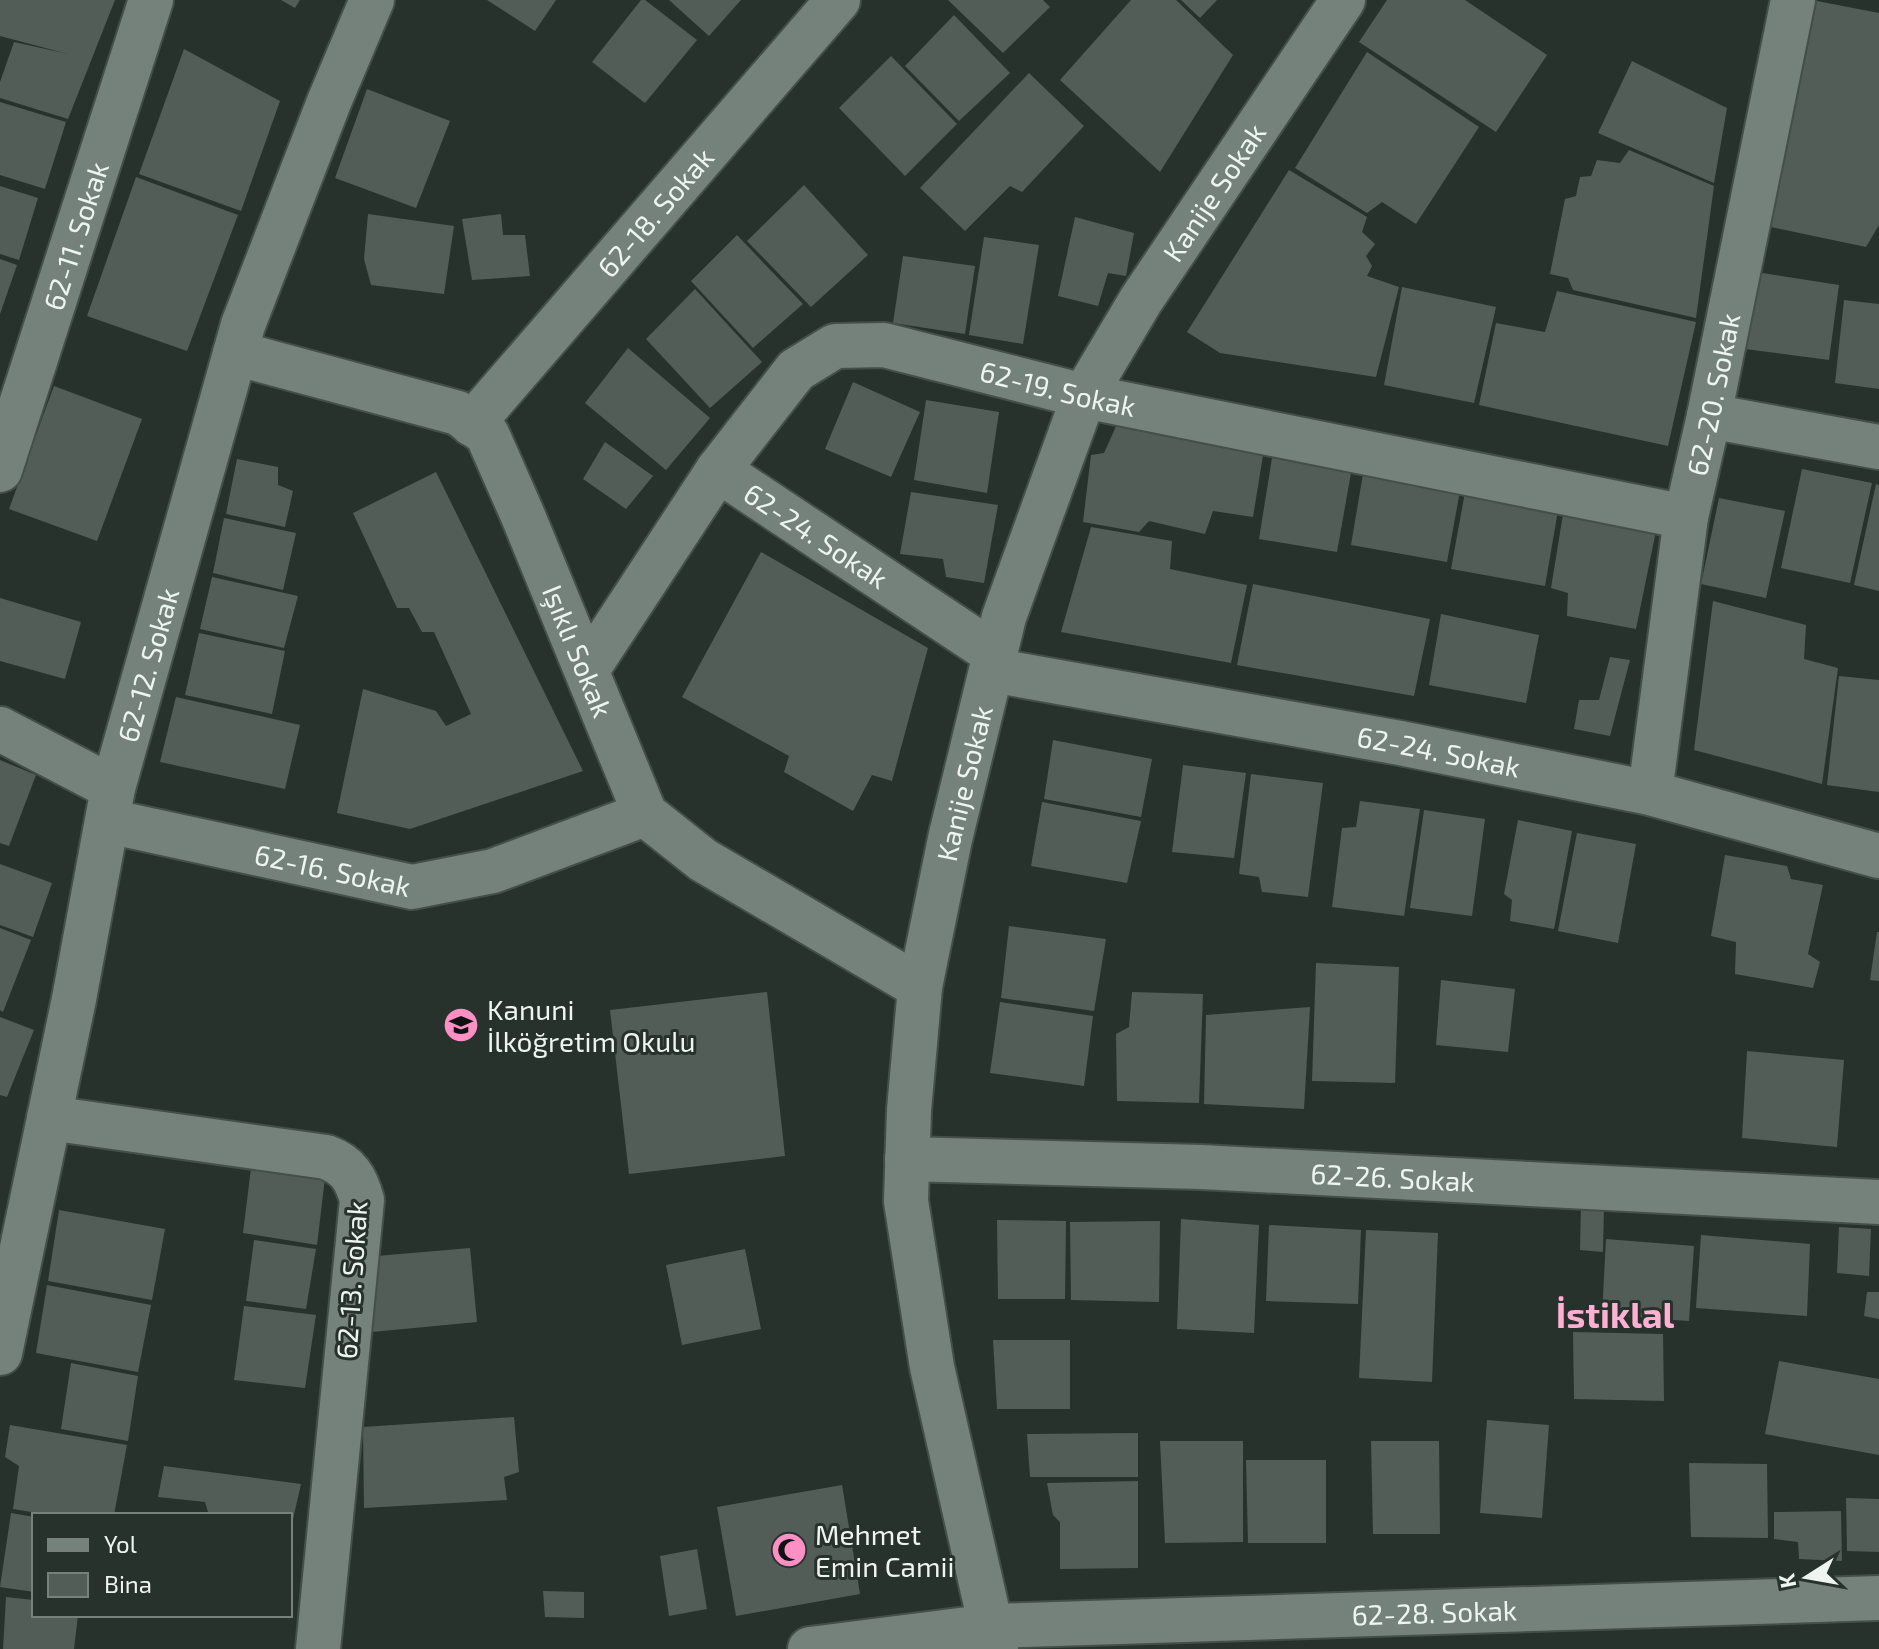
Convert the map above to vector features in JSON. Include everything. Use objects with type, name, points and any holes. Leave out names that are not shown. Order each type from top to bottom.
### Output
[{"type":"street","name":"62-11. Sokak","points":[[0,470],[151,0]]},
{"type":"street","name":"62-12. Sokak","points":[[0,1353],[110,804],[243,325],[372,0]]},
{"type":"street","name":"62-18. Sokak","points":[[472,424],[838,0]]},
{"type":"street","name":"Kanije Sokak","points":[[994,1637],[932,1367],[906,1201],[920,987],[950,839],[1004,617],[1084,396],[1141,300],[1343,0]]},
{"type":"street","name":"62-20. Sokak","points":[[1650,793],[1686,517],[1793,0]]},
{"type":"street","name":"62-19. Sokak","points":[[587,670],[718,470],[796,370],[835,346],[884,345],[1084,396],[1686,517]]},
{"type":"street","name":"Işıklı Sokak","points":[[235,353],[458,413],[487,434],[645,814],[703,860],[920,987]]},
{"type":"street","points":[[1709,416],[1879,447]]},
{"type":"street","name":"62-24. Sokak","points":[[718,470],[994,662],[1650,793],[1879,856]]},
{"type":"street","name":"62-16. Sokak","points":[[0,729],[110,804],[412,887],[493,871],[645,814]]},
{"type":"street","name":"62-13. Sokak","points":[[49,1118],[326,1157],[349,1170],[357,1182],[362,1200],[318,1649]]},
{"type":"street","name":"62-26. Sokak","points":[[907,1159],[1201,1167],[1879,1202]]},
{"type":"street","name":"62-28. Sokak","points":[[810,1649],[994,1637],[1879,1598]]},
{"type":"building","points":[[0,0],[115,0],[68,119],[0,98],[0,82],[14,42],[68,54],[0,36]]},
{"type":"building","points":[[281,0],[300,0],[295,8]]},
{"type":"building","points":[[487,0],[556,0],[535,31]]},
{"type":"building","points":[[641,0],[697,40],[645,103],[592,62]]},
{"type":"building","points":[[669,0],[741,0],[709,36]]},
{"type":"building","points":[[948,0],[1043,0],[1050,7],[1003,53]]},
{"type":"building","points":[[1131,0],[1176,0],[1233,55],[1160,172],[1060,80]]},
{"type":"building","points":[[1181,0],[1217,0],[1200,18]]},
{"type":"building","points":[[1387,0],[1465,0],[1547,55],[1496,132],[1359,42]]},
{"type":"building","points":[[1817,1],[1879,13],[1879,225],[1866,247],[1771,227]]},
{"type":"building","points":[[954,15],[1010,73],[959,121],[905,66]]},
{"type":"building","points":[[184,49],[280,101],[241,211],[139,174]]},
{"type":"building","points":[[1367,52],[1479,127],[1416,224],[1382,202],[1367,213],[1295,168]]},
{"type":"building","points":[[891,56],[957,124],[905,176],[839,108]]},
{"type":"building","points":[[1632,61],[1727,108],[1714,183],[1598,133]]},
{"type":"building","points":[[1029,73],[1084,126],[1022,192],[1010,186],[965,231],[920,188]]},
{"type":"building","points":[[367,89],[450,121],[416,208],[335,178]]},
{"type":"building","points":[[0,102],[66,122],[45,189],[0,175]]},
{"type":"building","points":[[1629,150],[1714,186],[1696,318],[1573,290],[1568,278],[1550,274],[1565,199],[1576,196],[1580,177],[1591,176],[1597,160],[1620,163]]},
{"type":"building","points":[[1289,170],[1367,217],[1362,232],[1375,244],[1366,256],[1372,266],[1367,276],[1399,287],[1376,377],[1220,353],[1187,332]]},
{"type":"building","points":[[136,177],[238,215],[187,351],[87,316]]},
{"type":"building","points":[[804,185],[868,255],[811,307],[747,241]]},
{"type":"building","points":[[0,186],[38,198],[19,260],[0,254]]},
{"type":"building","points":[[368,214],[454,226],[444,294],[371,285],[364,259]]},
{"type":"building","points":[[501,214],[503,235],[525,235],[530,276],[472,280],[462,219]]},
{"type":"building","points":[[1075,217],[1134,233],[1126,276],[1108,273],[1098,306],[1058,296]]},
{"type":"building","points":[[737,235],[803,304],[753,348],[691,281]]},
{"type":"building","points":[[984,237],[1039,245],[1023,344],[969,335]]},
{"type":"building","points":[[903,256],[975,266],[965,334],[893,323]]},
{"type":"building","points":[[0,259],[17,265],[0,314]]},
{"type":"building","points":[[1756,272],[1839,285],[1829,360],[1745,349]]},
{"type":"building","points":[[1402,287],[1496,307],[1474,403],[1384,385]]},
{"type":"building","points":[[695,289],[762,362],[710,408],[646,339]]},
{"type":"building","points":[[1557,291],[1696,322],[1668,446],[1479,405],[1496,323],[1545,332]]},
{"type":"building","points":[[1844,300],[1879,304],[1879,389],[1835,383]]},
{"type":"building","points":[[628,348],[710,418],[666,470],[585,403]]},
{"type":"building","points":[[853,382],[920,412],[891,477],[825,449]]},
{"type":"building","points":[[54,386],[142,419],[97,541],[9,509]]},
{"type":"building","points":[[926,400],[999,412],[987,493],[914,480]]},
{"type":"building","points":[[1123,411],[1266,437],[1253,517],[1213,511],[1205,534],[1149,521],[1139,532],[1083,522],[1091,455],[1104,453]]},
{"type":"building","points":[[605,442],[653,476],[626,509],[583,479]]},
{"type":"building","points":[[1272,458],[1351,473],[1337,552],[1259,539]]},
{"type":"building","points":[[237,459],[278,467],[278,485],[293,491],[285,527],[226,514]]},
{"type":"building","points":[[1365,462],[1462,480],[1447,562],[1351,545]]},
{"type":"building","points":[[1802,469],[1872,483],[1850,583],[1781,568]]},
{"type":"building","points":[[436,472],[583,771],[410,829],[337,813],[363,689],[436,711],[446,726],[471,714],[434,632],[422,632],[409,608],[397,608],[353,513]]},
{"type":"building","points":[[1467,481],[1560,499],[1545,586],[1451,569]]},
{"type":"building","points":[[1876,484],[1879,485],[1879,591],[1854,585]]},
{"type":"building","points":[[911,492],[998,505],[984,583],[946,577],[943,559],[900,554]]},
{"type":"building","points":[[1719,498],[1785,511],[1766,598],[1701,584]]},
{"type":"building","points":[[1564,508],[1657,526],[1636,629],[1567,616],[1568,593],[1551,588]]},
{"type":"building","points":[[224,518],[296,533],[283,590],[213,573]]},
{"type":"building","points":[[1091,527],[1172,541],[1170,569],[1247,585],[1231,663],[1061,632]]},
{"type":"building","points":[[761,552],[928,648],[892,781],[872,775],[853,811],[784,772],[789,756],[682,697]]},
{"type":"building","points":[[212,577],[298,596],[284,648],[200,629]]},
{"type":"building","points":[[1253,584],[1430,619],[1414,696],[1237,665]]},
{"type":"building","points":[[0,598],[81,622],[65,679],[0,661]]},
{"type":"building","points":[[1713,601],[1806,625],[1804,659],[1838,668],[1822,784],[1694,750]]},
{"type":"building","points":[[1441,614],[1539,635],[1526,703],[1429,685]]},
{"type":"building","points":[[199,633],[285,651],[272,714],[185,695]]},
{"type":"building","points":[[1610,657],[1630,660],[1610,736],[1574,729],[1579,700],[1599,700]]},
{"type":"building","points":[[1839,676],[1879,680],[1879,792],[1827,785]]},
{"type":"building","points":[[176,697],[300,725],[285,789],[160,762]]},
{"type":"building","points":[[1053,740],[1152,759],[1141,817],[1044,799]]},
{"type":"building","points":[[0,760],[36,775],[9,846],[0,843]]},
{"type":"building","points":[[1183,765],[1246,773],[1234,858],[1172,852]]},
{"type":"building","points":[[1251,774],[1323,783],[1308,897],[1262,892],[1259,877],[1239,874]]},
{"type":"building","points":[[1360,801],[1420,809],[1404,916],[1332,907],[1342,828],[1356,827]]},
{"type":"building","points":[[1042,802],[1141,821],[1127,883],[1031,866]]},
{"type":"building","points":[[1424,810],[1485,819],[1472,916],[1410,908]]},
{"type":"building","points":[[1518,820],[1572,831],[1554,929],[1510,921],[1512,900],[1504,894]]},
{"type":"building","points":[[1577,833],[1636,844],[1618,943],[1558,931]]},
{"type":"building","points":[[1725,855],[1787,866],[1791,879],[1823,885],[1808,954],[1820,962],[1813,988],[1735,974],[1736,942],[1711,936]]},
{"type":"building","points":[[0,864],[52,883],[33,937],[0,925]]},
{"type":"building","points":[[1009,926],[1106,939],[1094,1011],[1001,998]]},
{"type":"building","points":[[0,928],[31,940],[3,1012],[0,1010]]},
{"type":"building","points":[[1879,932],[1879,981],[1870,980]]},
{"type":"building","points":[[1316,963],[1399,967],[1395,1083],[1312,1081]]},
{"type":"building","points":[[1441,980],[1515,989],[1508,1052],[1436,1045]]},
{"type":"building","points":[[767,992],[785,1156],[629,1174],[610,1010]]},
{"type":"building","points":[[1132,992],[1203,994],[1199,1103],[1117,1101],[1116,1034],[1129,1027]]},
{"type":"building","points":[[1000,1002],[1093,1016],[1084,1086],[990,1073]]},
{"type":"building","points":[[1310,1007],[1304,1109],[1204,1104],[1206,1015]]},
{"type":"building","points":[[0,1017],[34,1030],[7,1097],[0,1095]]},
{"type":"building","points":[[1747,1051],[1844,1060],[1837,1147],[1742,1138]]},
{"type":"building","points":[[251,1168],[325,1178],[317,1245],[243,1233]]},
{"type":"building","points":[[1581,1203],[1604,1205],[1603,1252],[1580,1250]]},
{"type":"building","points":[[59,1210],[165,1229],[152,1300],[48,1281]]},
{"type":"building","points":[[1181,1219],[1259,1225],[1254,1333],[1177,1329]]},
{"type":"building","points":[[997,1220],[1066,1221],[1065,1299],[998,1299]]},
{"type":"building","points":[[1160,1221],[1159,1302],[1071,1300],[1070,1222]]},
{"type":"building","points":[[1269,1225],[1361,1230],[1358,1304],[1266,1301]]},
{"type":"building","points":[[1839,1227],[1871,1229],[1869,1276],[1837,1273]]},
{"type":"building","points":[[1366,1230],[1438,1233],[1432,1382],[1359,1378]]},
{"type":"building","points":[[1701,1235],[1810,1244],[1807,1316],[1696,1308]]},
{"type":"building","points":[[1606,1239],[1694,1246],[1689,1321],[1602,1315]]},
{"type":"building","points":[[254,1240],[316,1249],[306,1309],[246,1301]]},
{"type":"building","points":[[470,1248],[477,1322],[372,1332],[365,1257]]},
{"type":"building","points":[[745,1249],[761,1329],[682,1345],[666,1265]]},
{"type":"building","points":[[47,1285],[151,1305],[138,1372],[36,1353]]},
{"type":"building","points":[[1867,1292],[1879,1292],[1879,1319],[1864,1316]]},
{"type":"building","points":[[244,1306],[316,1315],[305,1388],[234,1380]]},
{"type":"building","points":[[1573,1332],[1663,1334],[1664,1401],[1574,1399]]},
{"type":"building","points":[[993,1340],[1070,1340],[1070,1409],[997,1409]]},
{"type":"building","points":[[1779,1361],[1879,1379],[1879,1455],[1765,1434]]},
{"type":"building","points":[[71,1363],[138,1376],[128,1441],[61,1429]]},
{"type":"building","points":[[514,1417],[519,1472],[504,1477],[507,1500],[364,1508],[363,1427]]},
{"type":"building","points":[[1487,1420],[1549,1425],[1542,1518],[1480,1513]]},
{"type":"building","points":[[10,1425],[127,1445],[114,1513],[38,1513],[13,1509],[19,1466],[5,1457]]},
{"type":"building","points":[[1138,1433],[1138,1477],[1030,1477],[1027,1434]]},
{"type":"building","points":[[1160,1441],[1243,1441],[1243,1542],[1165,1543]]},
{"type":"building","points":[[1371,1441],[1439,1441],[1440,1534],[1373,1534]]},
{"type":"building","points":[[1246,1460],[1326,1460],[1326,1543],[1248,1543]]},
{"type":"building","points":[[1689,1463],[1767,1464],[1768,1538],[1691,1537]]},
{"type":"building","points":[[164,1466],[301,1484],[292,1524],[292,1513],[208,1513],[205,1502],[158,1497]]},
{"type":"building","points":[[1138,1481],[1138,1568],[1060,1569],[1060,1522],[1053,1515],[1047,1483]]},
{"type":"building","name":"Mehmet Emin Camii","points":[[842,1485],[860,1594],[736,1616],[717,1507]]},
{"type":"building","points":[[1846,1498],[1879,1499],[1879,1552],[1847,1551]]},
{"type":"building","points":[[1841,1511],[1842,1561],[1799,1559],[1798,1542],[1774,1539],[1774,1512]]},
{"type":"building","points":[[11,1513],[32,1517],[32,1592],[0,1587]]},
{"type":"building","points":[[697,1549],[707,1609],[669,1616],[660,1556]]},
{"type":"building","points":[[543,1591],[584,1592],[584,1618],[545,1617]]},
{"type":"building","points":[[6,1597],[32,1600],[32,1617],[78,1617],[74,1649],[3,1649]]},
{"type":"place","name":"Kanuni İlköğretim Okulu","points":[[461,1025]]},
{"type":"place","name":"Mehmet Emin Camii","points":[[789,1550]]},
{"type":"district","name":"İstiklal","points":[[1615,1313]]}]
